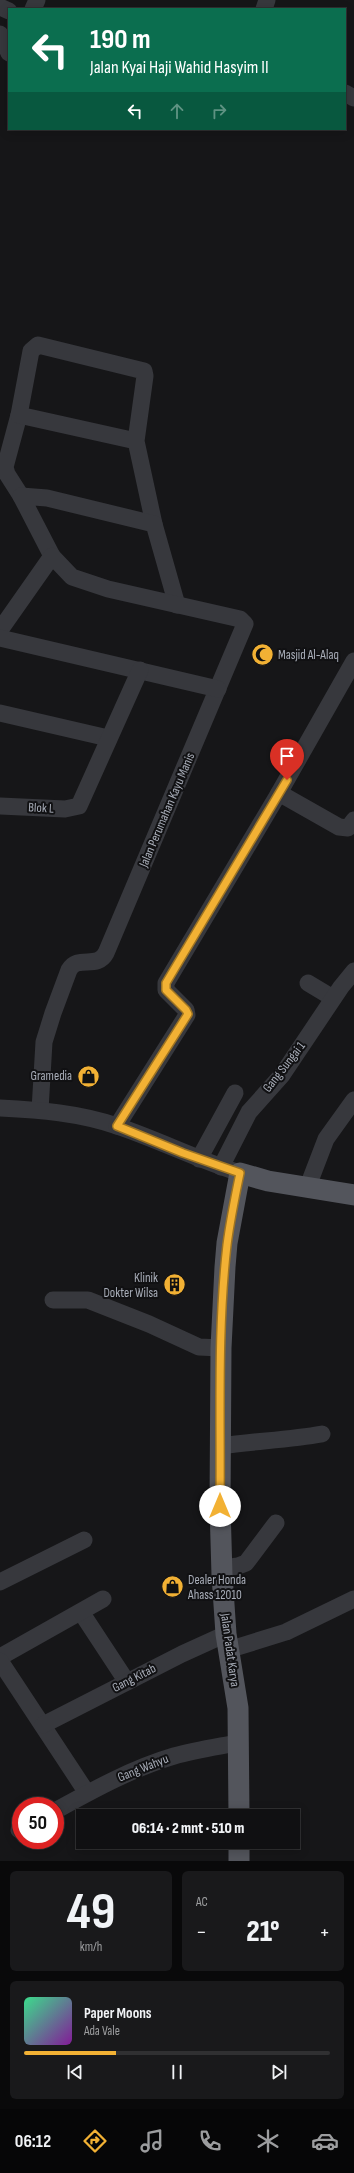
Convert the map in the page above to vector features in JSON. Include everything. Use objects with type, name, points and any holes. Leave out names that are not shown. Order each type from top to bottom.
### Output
[{"type":"main road","points":[[231,1170],[268,1181],[308,1186],[354,1195]]},
{"type":"main road","name":"Jalan Padat Karya","points":[[231,1170],[221,1348],[222,1568],[227,1642],[236,1685],[240,1809]]},
{"type":"street","points":[[0,34],[8,51]]},
{"type":"street","name":"Jalan Perumahan Kayu Manis","points":[[40,1110],[44,1042],[52,1013],[69,970],[72,965],[79,961],[95,962],[104,958],[245,624],[240,619],[108,589],[72,577],[52,556],[21,496],[7,474],[5,467],[19,415],[31,351],[38,345],[144,371],[146,376],[136,441]]},
{"type":"street","points":[[19,415],[136,441],[154,524],[177,605]]},
{"type":"street","points":[[21,496],[47,498],[154,524]]},
{"type":"street","points":[[0,630],[52,556]]},
{"type":"street","points":[[0,638],[140,670],[218,690]]},
{"type":"street","points":[[117,1126],[188,1014],[186,1010],[166,990],[166,983],[279,793],[354,661]]},
{"type":"street","points":[[0,713],[108,738],[140,670]]},
{"type":"street","name":"Blok L","points":[[0,806],[66,809],[74,808],[83,798],[108,738]]},
{"type":"street","points":[[279,793],[339,827],[348,828],[354,820]]},
{"type":"street","name":"Gang Sungai 1","points":[[231,1170],[249,1112],[282,1075],[333,998],[354,971]]},
{"type":"street","points":[[308,984],[333,998]]},
{"type":"street","points":[[199,1159],[235,1093]]},
{"type":"street","points":[[308,1186],[321,1149],[337,1121],[354,1100]]},
{"type":"street","points":[[0,1108],[60,1112],[117,1126],[199,1159],[231,1170]]},
{"type":"street","points":[[53,1300],[88,1300],[143,1321],[199,1347],[221,1348]]},
{"type":"street","points":[[221,1446],[284,1441],[322,1434]]},
{"type":"street","points":[[222,1568],[238,1566],[246,1563],[276,1523]]},
{"type":"street","points":[[0,1582],[84,1540]]},
{"type":"street","points":[[0,1657],[103,1599]]},
{"type":"street","name":"Gang Kitab","points":[[43,1724],[127,1682],[227,1642],[286,1632],[354,1599]]},
{"type":"street","points":[[81,1612],[127,1682]]},
{"type":"street","points":[[0,1661],[43,1724],[87,1794]]},
{"type":"street","name":"Gang Wahyu","points":[[64,1806],[173,1756],[237,1743]]},
{"type":"place","name":"Masjid Al-Alaq","points":[[263,655]]},
{"type":"place","name":"Gramedia","points":[[88,1076]]},
{"type":"place","name":"Klinik Dokter Wilsa","points":[[174,1285]]},
{"type":"place","name":"Dealer Honda Ahass 12010","points":[[172,1587]]},
{"type":"route","points":[[220,1506],[221,1348],[225,1267],[227,1243],[240,1173],[183,1153],[117,1126],[188,1014],[186,1010],[166,990],[166,983],[287,780]]}]
